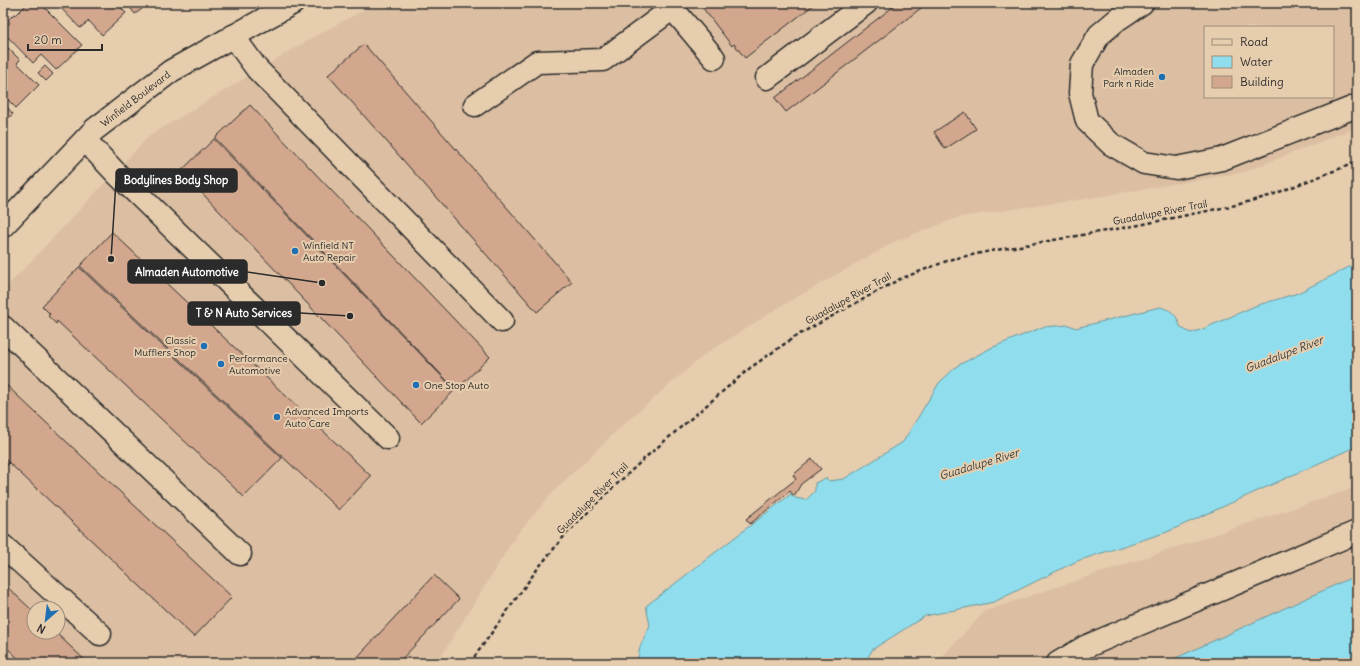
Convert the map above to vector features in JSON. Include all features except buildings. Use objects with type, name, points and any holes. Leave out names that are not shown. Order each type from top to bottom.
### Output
[{"type":"street","name":"Winfield Boulevard","points":[[3,226],[94,130],[171,71],[292,3]]},
{"type":"street","points":[[767,78],[866,3]]},
{"type":"street","points":[[1142,3],[1118,19],[1099,35],[1082,64],[1080,93],[1087,121],[1111,144],[1144,163],[1176,168],[1222,159],[1357,106]]},
{"type":"street","points":[[475,105],[537,62],[603,60],[670,6],[714,58]]},
{"type":"street","points":[[233,36],[257,69],[502,321]]},
{"type":"street","points":[[85,140],[115,172],[388,438]]},
{"type":"street","points":[[3,327],[240,554]]},
{"type":"street","points":[[1058,663],[1085,647],[1357,532]]},
{"type":"street","points":[[3,546],[100,634]]},
{"type":"path","name":"Guadalupe River Trail","points":[[470,663],[538,568],[566,534],[602,498],[663,442],[750,368],[796,336],[847,307],[900,279],[952,259],[991,250],[1139,226],[1236,205],[1269,196],[1357,162]]},
{"type":"shaded area","points":[[377,3],[1357,3],[1357,127],[1244,172],[1091,198],[960,217],[898,240],[788,302],[705,354],[625,423],[556,489],[517,534],[437,663],[3,663],[3,291],[149,136],[313,37]]},
{"type":"shaded area","points":[[1357,487],[1357,663],[936,663],[985,611]]},
{"type":"water","name":"Guadalupe River","points":[[1357,263],[1357,446],[1167,532],[1077,561],[994,602],[925,616],[873,649],[864,663],[637,663],[640,647],[650,625],[646,606],[791,494],[795,498],[806,500],[815,491],[815,483],[826,478],[829,481],[844,479],[903,442],[939,383],[957,366],[991,348],[1043,327],[1069,325],[1076,328],[1160,307],[1171,312],[1176,317],[1181,328],[1191,333],[1255,306],[1298,293]]},
{"type":"water","points":[[1357,575],[1357,663],[1165,663]]},
{"type":"place","name":"Almaden Park n Ride","points":[[1162,77]]},
{"type":"place","name":"Winfield NT Auto Repair","points":[[295,251]]},
{"type":"place","name":"Bodylines Body Shop","points":[[111,259]]},
{"type":"place","name":"Almaden Automotive","points":[[322,283]]},
{"type":"place","name":"T & N Auto Services","points":[[350,316]]},
{"type":"place","name":"Classic Mufflers Shop","points":[[204,346]]},
{"type":"place","name":"Performance Automotive","points":[[221,364]]},
{"type":"place","name":"One Stop Auto","points":[[416,385]]},
{"type":"place","name":"Advanced Imports Auto Care","points":[[277,417]]}]
